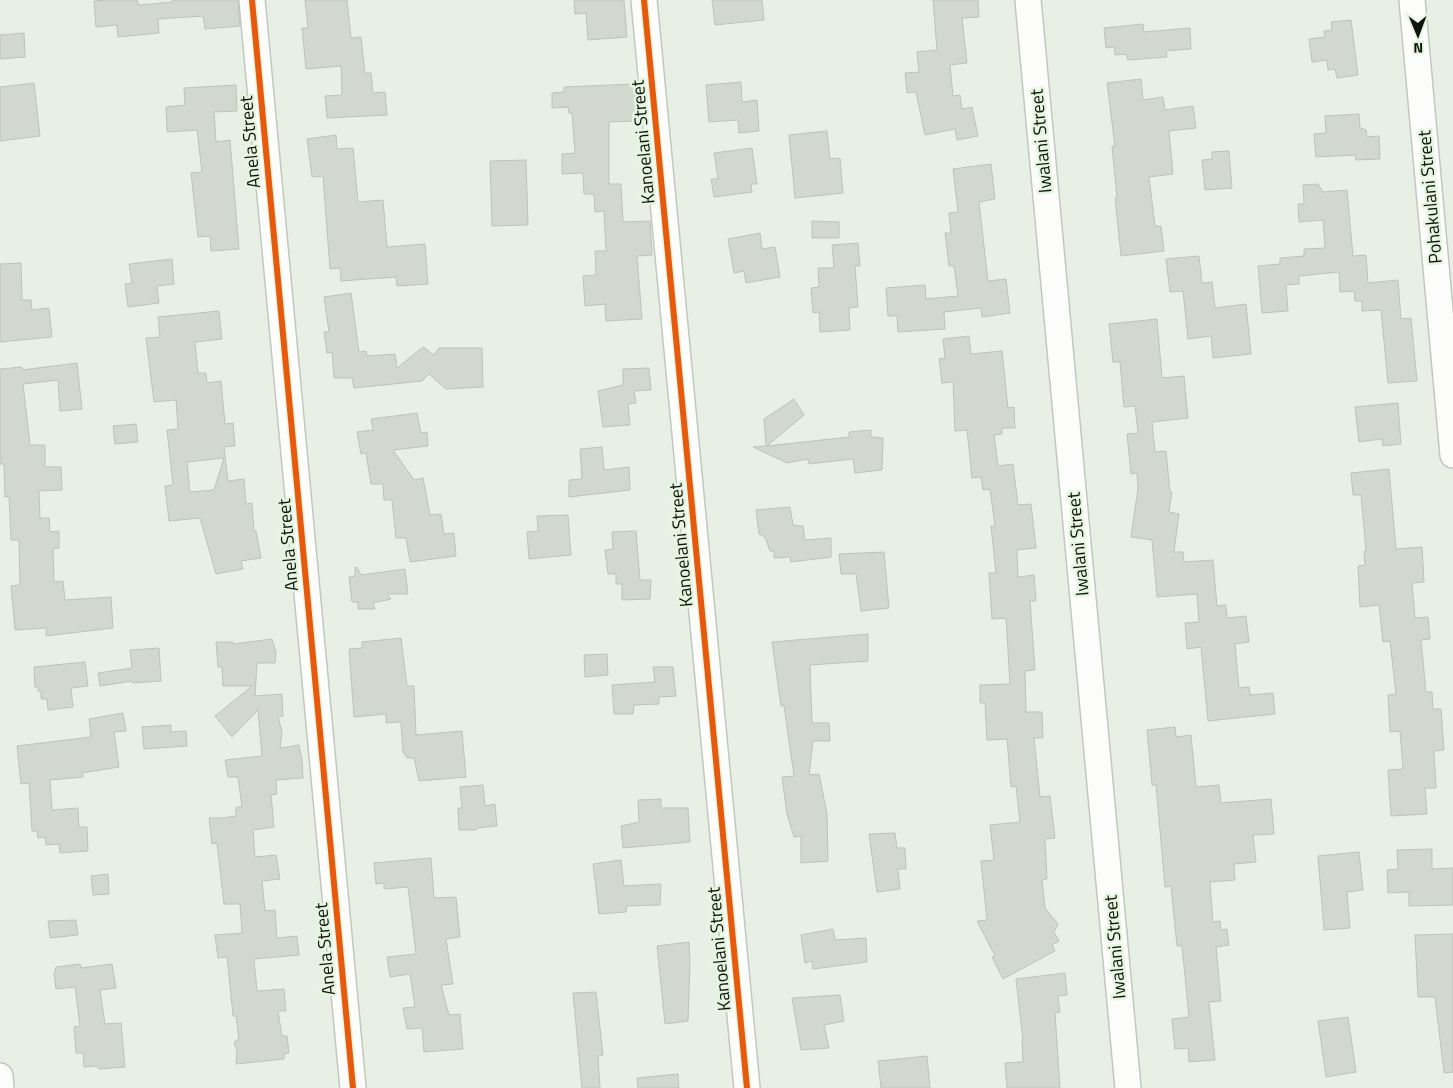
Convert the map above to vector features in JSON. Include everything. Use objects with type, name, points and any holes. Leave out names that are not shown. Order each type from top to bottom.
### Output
[{"type":"street","name":"Anela Street","points":[[252,0],[353,1088]]},
{"type":"street","name":"Kanoelani Street","points":[[644,0],[747,1088]]},
{"type":"street","name":"Iwalani Street","points":[[1028,0],[1128,1088]]},
{"type":"street","name":"Pohakulani Street","points":[[1412,0],[1453,455]]},
{"type":"street","points":[[0,1076],[1,1088]]},
{"type":"building","points":[[137,0],[139,5],[173,2],[172,0],[238,0],[240,26],[205,29],[203,16],[158,19],[159,33],[118,37],[117,25],[96,27],[94,1]]},
{"type":"building","points":[[305,0],[347,0],[351,38],[361,37],[365,73],[371,73],[373,93],[385,92],[387,115],[327,118],[325,96],[342,95],[341,66],[306,69],[302,28],[308,28]]},
{"type":"building","points":[[574,0],[624,0],[627,37],[588,40],[586,13],[575,14]]},
{"type":"building","points":[[712,0],[762,0],[764,20],[715,25]]},
{"type":"building","points":[[933,0],[978,0],[979,17],[962,18],[967,63],[950,65],[953,96],[960,95],[962,109],[972,107],[978,136],[957,140],[955,129],[925,135],[916,92],[907,93],[905,73],[919,72],[917,52],[937,50]]},
{"type":"building","points":[[1351,20],[1358,75],[1337,78],[1335,69],[1328,70],[1327,60],[1312,62],[1309,39],[1325,37],[1324,31],[1332,30],[1331,22]]},
{"type":"building","points":[[1143,24],[1144,32],[1190,28],[1191,49],[1166,51],[1167,57],[1128,60],[1126,54],[1115,55],[1114,47],[1106,48],[1104,28]]},
{"type":"building","points":[[24,33],[25,57],[0,59],[0,35]]},
{"type":"building","points":[[1141,79],[1143,100],[1163,97],[1165,110],[1193,106],[1196,128],[1169,131],[1173,174],[1149,177],[1155,226],[1161,226],[1164,251],[1121,256],[1112,146],[1115,146],[1107,83]]},
{"type":"building","points":[[741,82],[742,102],[757,100],[759,131],[739,133],[738,120],[709,122],[706,85]]},
{"type":"building","points":[[34,83],[40,136],[0,141],[0,87]]},
{"type":"building","points":[[634,84],[636,121],[609,122],[609,184],[621,184],[623,222],[650,221],[652,255],[637,256],[642,319],[606,321],[605,304],[585,306],[583,276],[596,275],[595,251],[606,251],[604,211],[595,212],[594,194],[584,194],[583,173],[562,174],[562,154],[575,153],[572,113],[569,113],[568,107],[552,108],[552,93],[564,92],[564,87]]},
{"type":"building","points":[[236,85],[237,111],[214,112],[216,142],[230,140],[239,249],[211,251],[210,236],[198,237],[191,173],[202,172],[197,130],[167,132],[166,107],[185,105],[184,88]]},
{"type":"building","points":[[1359,114],[1360,128],[1366,130],[1367,137],[1379,136],[1380,159],[1356,160],[1355,155],[1316,157],[1314,134],[1326,133],[1325,116]]},
{"type":"building","points":[[827,131],[830,159],[840,158],[843,193],[795,198],[789,135]]},
{"type":"building","points":[[336,135],[337,149],[353,148],[358,202],[383,200],[387,247],[425,244],[428,284],[397,286],[396,277],[341,281],[340,268],[330,269],[323,176],[312,177],[307,139]]},
{"type":"building","points":[[752,148],[757,184],[751,184],[752,192],[714,197],[711,179],[718,179],[714,153]]},
{"type":"building","points":[[1229,151],[1232,188],[1205,190],[1202,160],[1212,159],[1212,152]]},
{"type":"building","points":[[526,160],[528,225],[492,226],[490,161]]},
{"type":"building","points":[[991,164],[995,199],[979,202],[988,281],[1006,279],[1010,313],[982,317],[981,308],[944,312],[945,329],[898,332],[897,316],[888,316],[886,288],[925,285],[926,299],[958,296],[954,266],[949,266],[945,233],[951,233],[949,213],[958,212],[953,169]]},
{"type":"building","points":[[1318,184],[1323,192],[1347,190],[1353,256],[1366,255],[1368,283],[1398,280],[1401,319],[1411,318],[1417,381],[1388,383],[1381,310],[1362,311],[1362,301],[1355,301],[1354,291],[1340,292],[1339,272],[1299,276],[1299,284],[1286,285],[1288,311],[1262,313],[1258,266],[1280,264],[1280,258],[1304,256],[1304,249],[1325,248],[1323,220],[1299,222],[1298,204],[1304,204],[1303,185]]},
{"type":"building","points":[[812,221],[839,222],[839,238],[812,238]]},
{"type":"building","points":[[760,233],[762,249],[775,247],[780,277],[746,283],[744,271],[734,273],[728,239]]},
{"type":"building","points":[[858,243],[860,266],[855,266],[858,307],[849,308],[850,330],[820,332],[819,312],[813,313],[811,288],[819,287],[818,268],[834,268],[832,245]]},
{"type":"building","points":[[1199,256],[1202,283],[1212,282],[1215,308],[1246,304],[1251,354],[1213,358],[1211,336],[1188,339],[1183,291],[1170,292],[1166,259]]},
{"type":"building","points":[[172,259],[174,284],[157,286],[159,303],[128,307],[125,284],[132,283],[129,264]]},
{"type":"building","points":[[21,263],[22,300],[31,300],[32,310],[49,308],[52,337],[0,342],[0,264]]},
{"type":"building","points":[[351,293],[359,352],[366,351],[367,356],[395,354],[397,368],[423,347],[434,355],[439,348],[482,348],[483,387],[446,389],[429,374],[422,381],[354,388],[352,378],[334,378],[332,352],[327,353],[324,332],[329,332],[324,297]]},
{"type":"building","points":[[219,311],[222,339],[195,342],[198,373],[206,373],[207,383],[221,381],[225,424],[233,423],[235,446],[224,447],[228,481],[244,479],[246,504],[252,503],[254,531],[256,531],[261,558],[241,561],[243,569],[216,574],[200,518],[169,521],[165,486],[173,485],[167,430],[178,429],[176,400],[154,402],[146,338],[160,337],[158,317]],"holes":[[[224,458],[214,490],[190,492],[187,462]]]},
{"type":"building","points":[[1157,319],[1162,378],[1184,376],[1188,418],[1152,422],[1155,452],[1166,451],[1170,492],[1172,492],[1169,512],[1179,514],[1174,552],[1183,552],[1184,562],[1213,560],[1217,606],[1226,605],[1227,618],[1246,616],[1249,642],[1235,644],[1239,688],[1249,687],[1250,695],[1273,693],[1275,714],[1208,721],[1201,647],[1187,649],[1185,623],[1199,622],[1197,594],[1157,597],[1152,540],[1131,537],[1138,488],[1137,473],[1131,474],[1127,434],[1138,433],[1135,406],[1124,407],[1120,362],[1113,362],[1109,324]]},
{"type":"building","points":[[969,336],[971,354],[1002,351],[1008,408],[1014,407],[1015,428],[1002,428],[1002,434],[994,435],[998,466],[1013,464],[1018,505],[1031,504],[1036,548],[1017,550],[1018,577],[1034,575],[1036,601],[1030,601],[1035,670],[1025,671],[1026,712],[1042,712],[1043,738],[1034,738],[1040,797],[1050,796],[1055,838],[1045,839],[1047,879],[1042,880],[1045,908],[1058,924],[1054,932],[1059,941],[1052,945],[1055,951],[1003,979],[992,957],[995,956],[977,921],[987,920],[981,861],[994,860],[990,825],[1020,822],[1016,786],[1011,787],[1007,739],[987,740],[985,703],[980,703],[980,685],[1010,684],[1006,618],[992,619],[989,573],[996,573],[991,526],[995,526],[990,489],[983,490],[981,477],[972,478],[967,430],[955,431],[953,382],[942,383],[939,359],[945,358],[943,339]]},
{"type":"building","points":[[77,363],[82,409],[60,411],[58,380],[23,384],[30,445],[45,445],[45,467],[61,467],[62,490],[39,491],[40,518],[49,518],[50,532],[59,531],[59,548],[53,549],[54,582],[63,581],[65,600],[111,597],[113,628],[46,636],[46,628],[15,630],[11,586],[20,585],[19,540],[11,540],[9,496],[5,497],[4,464],[0,464],[0,369],[22,367],[22,370]]},
{"type":"building","points":[[649,368],[651,390],[634,391],[636,403],[628,404],[630,425],[603,427],[598,391],[623,385],[623,369]]},
{"type":"building","points":[[794,399],[804,415],[767,446],[849,437],[849,432],[871,430],[871,437],[883,438],[882,470],[855,473],[853,459],[809,464],[808,459],[787,463],[753,447],[766,446],[764,419]]},
{"type":"building","points":[[1398,403],[1401,444],[1383,446],[1382,439],[1359,442],[1355,407]]},
{"type":"building","points":[[417,413],[421,433],[427,432],[428,446],[393,450],[414,480],[423,478],[430,515],[441,514],[444,534],[454,533],[456,556],[410,562],[406,538],[396,538],[392,500],[384,500],[383,484],[371,484],[366,453],[361,454],[357,432],[373,430],[371,419]]},
{"type":"building","points":[[136,424],[138,442],[115,444],[113,426]]},
{"type":"building","points":[[602,447],[604,470],[629,467],[630,490],[569,497],[569,480],[582,479],[580,449]]},
{"type":"building","points":[[1389,469],[1396,549],[1422,547],[1424,582],[1412,583],[1415,618],[1428,617],[1430,639],[1421,640],[1426,692],[1432,692],[1433,709],[1441,709],[1444,750],[1434,751],[1436,788],[1425,788],[1427,814],[1391,816],[1388,770],[1403,769],[1400,731],[1390,732],[1388,695],[1396,694],[1390,641],[1383,642],[1379,605],[1360,607],[1358,566],[1365,565],[1364,551],[1366,551],[1361,495],[1353,495],[1351,473]]},
{"type":"building","points":[[790,507],[793,525],[803,526],[805,540],[831,538],[831,557],[791,562],[790,557],[774,558],[774,551],[770,551],[765,537],[759,534],[756,510]]},
{"type":"building","points":[[568,515],[571,555],[529,559],[527,532],[538,531],[537,516]]},
{"type":"building","points":[[636,531],[640,580],[651,580],[650,599],[622,600],[622,584],[616,584],[616,574],[608,574],[605,550],[613,549],[612,532]]},
{"type":"building","points":[[884,552],[889,608],[861,611],[856,574],[841,574],[839,554]]},
{"type":"building","points":[[357,567],[361,575],[405,569],[408,594],[387,594],[391,599],[373,603],[375,609],[358,609],[358,602],[352,602],[349,577],[355,576],[355,568]]},
{"type":"building","points":[[868,634],[868,661],[810,665],[812,723],[829,723],[830,741],[813,741],[809,775],[819,774],[827,814],[828,861],[801,863],[801,836],[794,837],[787,814],[782,777],[794,776],[772,642]]},
{"type":"building","points":[[401,638],[407,686],[414,686],[416,735],[462,731],[466,777],[419,781],[414,758],[407,758],[403,752],[401,722],[386,723],[386,714],[354,717],[349,649],[362,648],[362,642]]},
{"type":"building","points":[[272,639],[276,652],[275,663],[257,663],[255,696],[282,694],[283,716],[278,717],[282,732],[280,748],[299,745],[303,778],[276,780],[277,794],[271,795],[274,827],[253,830],[255,857],[276,855],[280,879],[262,881],[265,911],[275,910],[277,938],[297,936],[299,955],[254,959],[257,991],[284,989],[286,1011],[278,1011],[282,1036],[287,1036],[289,1053],[284,1054],[284,1059],[236,1064],[237,1051],[234,1042],[239,1039],[236,1016],[233,1016],[227,957],[218,958],[215,935],[242,933],[240,904],[224,904],[217,843],[212,844],[209,818],[236,816],[236,807],[242,807],[238,777],[228,777],[225,760],[262,756],[258,710],[232,737],[215,716],[252,686],[223,686],[222,667],[218,667],[216,642],[233,642],[233,644]]},
{"type":"building","points":[[159,648],[161,681],[133,683],[133,681],[100,686],[98,673],[132,668],[130,650]]},
{"type":"building","points":[[607,654],[608,675],[585,677],[584,655]]},
{"type":"building","points":[[85,662],[88,686],[71,688],[73,707],[48,710],[47,699],[41,699],[41,692],[38,691],[38,687],[35,687],[34,667]]},
{"type":"building","points":[[653,667],[673,667],[676,696],[659,697],[659,704],[634,705],[633,714],[614,714],[612,685],[655,682]]},
{"type":"building","points":[[123,713],[126,731],[114,732],[119,767],[82,773],[83,777],[50,780],[52,810],[78,808],[79,827],[87,827],[88,851],[60,853],[59,844],[46,845],[45,837],[38,838],[37,831],[32,831],[29,783],[21,784],[17,746],[91,737],[89,719]]},
{"type":"building","points":[[171,725],[171,732],[186,731],[187,746],[144,749],[142,727]]},
{"type":"building","points":[[1175,727],[1176,737],[1191,735],[1196,787],[1219,785],[1221,803],[1271,799],[1274,834],[1253,835],[1256,862],[1234,864],[1235,880],[1210,882],[1213,922],[1220,921],[1221,930],[1227,929],[1229,945],[1216,947],[1221,1001],[1209,1002],[1215,1060],[1189,1062],[1188,1048],[1175,1049],[1172,1019],[1189,1017],[1182,946],[1177,946],[1171,886],[1165,887],[1156,785],[1152,785],[1147,730]]},
{"type":"building","points":[[483,785],[485,806],[495,804],[497,826],[477,828],[476,830],[459,830],[458,808],[462,808],[460,787]]},
{"type":"building","points":[[661,799],[661,808],[688,808],[690,842],[623,848],[621,826],[639,822],[638,800]]},
{"type":"building","points":[[895,833],[897,848],[905,848],[906,869],[898,869],[900,889],[877,892],[869,834]]},
{"type":"building","points":[[1432,849],[1432,869],[1453,868],[1453,905],[1409,906],[1409,892],[1388,893],[1387,870],[1398,869],[1397,850]]},
{"type":"building","points":[[1359,852],[1363,890],[1347,892],[1350,928],[1324,930],[1318,856]]},
{"type":"building","points":[[431,858],[434,898],[456,897],[460,937],[446,939],[453,984],[441,985],[449,1015],[460,1014],[463,1049],[424,1052],[422,1028],[407,1029],[403,1008],[415,1007],[410,974],[390,977],[387,957],[416,954],[408,887],[384,889],[384,883],[376,884],[374,863]]},
{"type":"building","points":[[621,860],[624,886],[661,884],[660,905],[627,906],[626,912],[599,914],[593,864]]},
{"type":"building","points":[[108,874],[109,894],[93,895],[91,876]]},
{"type":"building","points":[[76,920],[78,935],[50,938],[48,921]]},
{"type":"building","points":[[833,929],[835,940],[866,938],[867,962],[813,969],[812,961],[805,963],[801,935]]},
{"type":"building","points":[[1453,934],[1453,1072],[1444,1073],[1435,997],[1418,997],[1415,935]]},
{"type":"building","points":[[689,942],[688,1021],[665,1024],[657,946]]},
{"type":"building","points":[[80,964],[81,968],[112,964],[116,988],[100,990],[105,1024],[121,1023],[125,1067],[99,1069],[96,1066],[84,1067],[83,1053],[76,1053],[74,1027],[80,1026],[75,987],[56,989],[54,974],[56,967]]},
{"type":"building","points":[[1065,973],[1067,995],[1058,996],[1060,1012],[1055,1013],[1060,1088],[1007,1088],[1005,1063],[1023,1062],[1023,1040],[1016,979]]},
{"type":"building","points":[[596,992],[603,1055],[598,1056],[600,1088],[582,1088],[573,993]]},
{"type":"building","points":[[840,995],[844,1021],[824,1025],[829,1048],[801,1050],[792,998]]},
{"type":"building","points":[[1348,1017],[1356,1072],[1326,1077],[1318,1021]]},
{"type":"building","points":[[927,1056],[930,1088],[881,1088],[878,1061]]},
{"type":"building","points":[[678,1074],[679,1088],[638,1088],[637,1078]]},
{"type":"cycle path","points":[[252,0],[353,1088]]},
{"type":"cycle path","points":[[644,0],[747,1088]]}]
